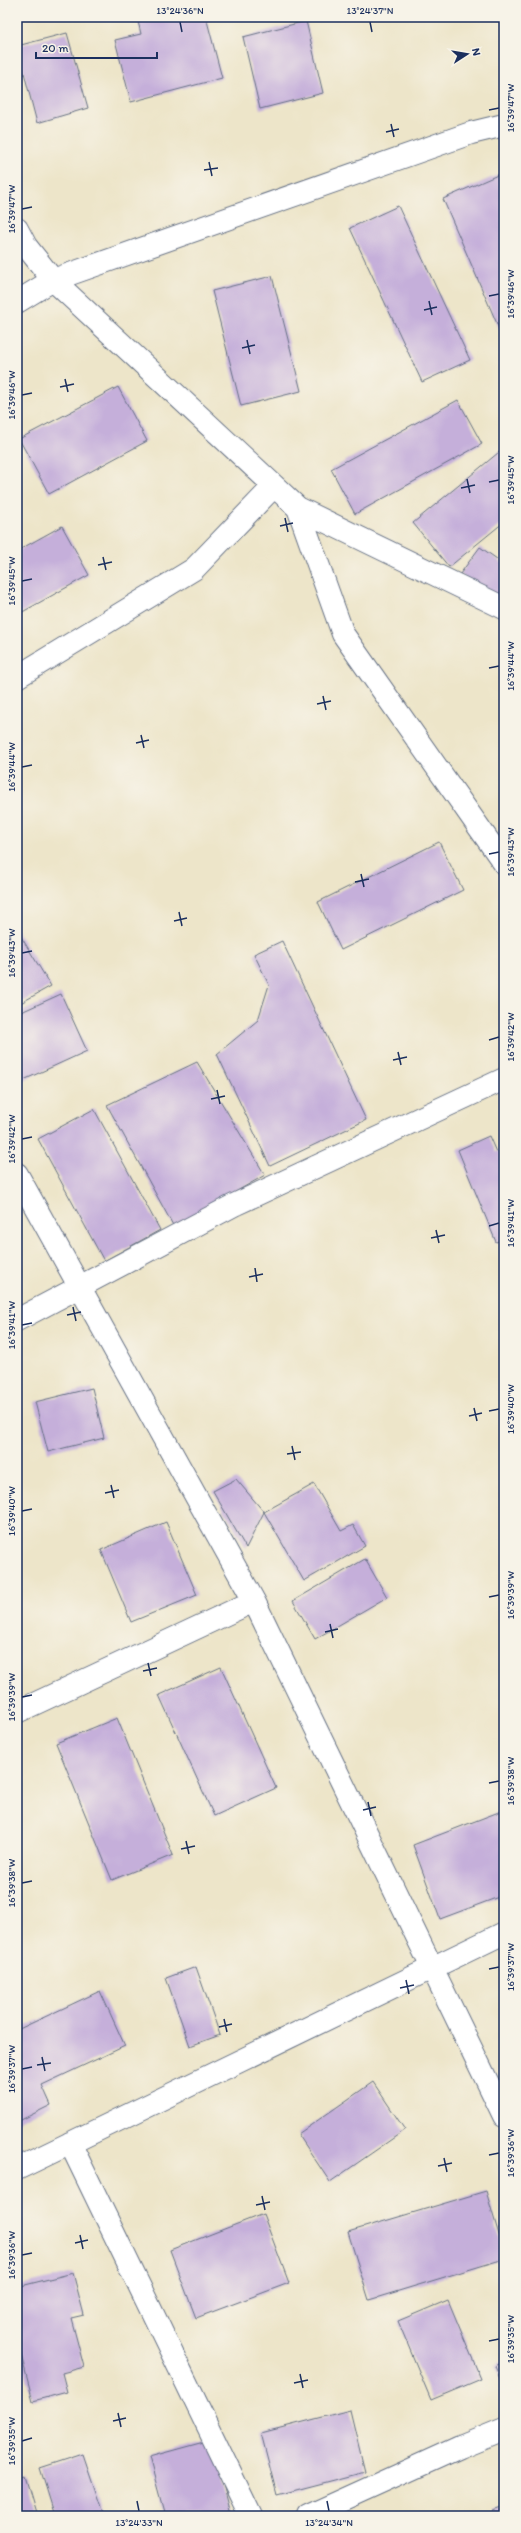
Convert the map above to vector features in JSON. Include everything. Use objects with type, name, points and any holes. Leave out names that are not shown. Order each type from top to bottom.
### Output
[{"type":"street","points":[[17,302],[53,280],[471,133],[504,125]]},
{"type":"street","points":[[17,229],[26,246],[53,280],[273,487],[298,508],[504,608]]},
{"type":"street","points":[[17,677],[194,569],[273,487]]},
{"type":"street","points":[[298,508],[342,634],[504,863]]},
{"type":"street","points":[[17,1320],[234,1205],[504,1079]]},
{"type":"street","points":[[17,1174],[254,1601],[504,2116]]},
{"type":"street","points":[[17,1712],[254,1601]]},
{"type":"street","points":[[17,2169],[504,1933]]},
{"type":"street","points":[[70,2143],[251,2516]]},
{"type":"street","points":[[308,2516],[460,2447],[504,2429]]},
{"type":"building","points":[[137,17],[206,17],[222,78],[131,102],[115,40],[141,34]]},
{"type":"building","points":[[306,21],[323,93],[260,109],[243,37]]},
{"type":"building","points":[[67,33],[88,108],[37,123],[17,46]]},
{"type":"building","points":[[500,174],[504,184],[504,331],[501,333],[443,199]]},
{"type":"building","points":[[398,206],[470,360],[422,382],[350,228]]},
{"type":"building","points":[[272,276],[301,391],[241,406],[212,291]]},
{"type":"building","points":[[118,387],[147,441],[49,494],[19,439]]},
{"type":"building","points":[[458,400],[482,444],[355,514],[331,469]]},
{"type":"building","points":[[504,448],[504,522],[449,567],[413,523]]},
{"type":"building","points":[[62,526],[89,575],[17,615],[17,551]]},
{"type":"building","points":[[480,547],[504,564],[504,591],[497,601],[460,574]]},
{"type":"building","points":[[439,842],[463,890],[341,950],[318,902]]},
{"type":"building","points":[[17,930],[51,986],[17,1005]]},
{"type":"building","points":[[282,941],[366,1120],[270,1166],[217,1054],[258,1020],[269,985],[254,954]]},
{"type":"building","points":[[61,994],[87,1051],[17,1083],[17,1014]]},
{"type":"building","points":[[197,1062],[265,1175],[174,1227],[107,1105]]},
{"type":"building","points":[[94,1109],[160,1230],[104,1261],[38,1139]]},
{"type":"building","points":[[489,1136],[496,1152],[504,1149],[504,1239],[496,1242],[458,1150]]},
{"type":"building","points":[[92,1388],[104,1438],[48,1452],[35,1402]]},
{"type":"building","points":[[236,1479],[264,1512],[246,1548],[213,1491]]},
{"type":"building","points":[[314,1484],[341,1531],[353,1525],[365,1546],[304,1581],[264,1512]]},
{"type":"building","points":[[166,1522],[197,1595],[131,1622],[101,1550]]},
{"type":"building","points":[[365,1559],[387,1597],[315,1639],[293,1601]]},
{"type":"building","points":[[221,1667],[276,1788],[214,1816],[159,1695]]},
{"type":"building","points":[[117,1718],[173,1855],[112,1880],[56,1743]]},
{"type":"building","points":[[504,1810],[504,1895],[440,1919],[413,1845]]},
{"type":"building","points":[[196,1967],[220,2035],[190,2046],[166,1978]]},
{"type":"building","points":[[100,1991],[125,2046],[42,2085],[51,2105],[17,2122],[17,2030]]},
{"type":"building","points":[[373,2082],[405,2130],[330,2182],[298,2134]]},
{"type":"building","points":[[486,2191],[504,2252],[504,2259],[369,2300],[348,2232]]},
{"type":"building","points":[[263,2214],[289,2283],[196,2318],[170,2250]]},
{"type":"building","points":[[73,2273],[84,2315],[71,2318],[84,2367],[62,2373],[67,2392],[33,2401],[17,2339],[17,2287]]},
{"type":"building","points":[[448,2300],[481,2379],[431,2400],[398,2321]]},
{"type":"building","points":[[504,2362],[504,2389],[495,2366]]},
{"type":"building","points":[[350,2410],[365,2472],[277,2495],[261,2433]]},
{"type":"building","points":[[211,2440],[232,2516],[165,2516],[149,2457]]},
{"type":"building","points":[[83,2454],[104,2516],[55,2516],[40,2468]]},
{"type":"building","points":[[25,2476],[37,2516],[17,2516],[17,2479]]},
{"type":"building","points":[[504,2505],[504,2516],[496,2516],[493,2509]]}]
